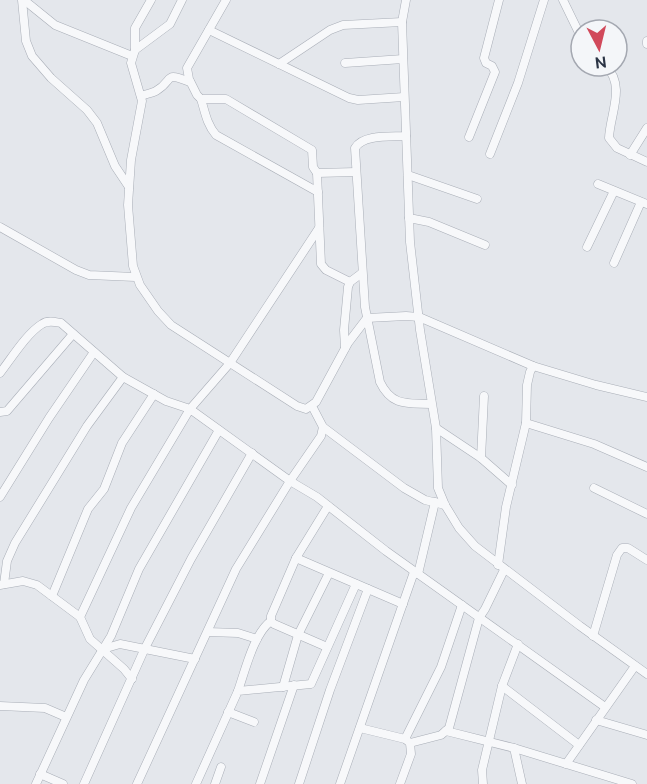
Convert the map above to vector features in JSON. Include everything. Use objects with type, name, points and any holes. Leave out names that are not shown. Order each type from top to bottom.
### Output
[{"type":"street","points":[[23,0],[55,25],[134,53]]},
{"type":"street","points":[[23,0],[26,40],[33,56],[51,78],[87,110],[97,123],[115,166],[129,187]]},
{"type":"street","points":[[151,0],[135,28],[132,69],[141,96],[138,129],[131,160],[128,205],[135,277],[158,311],[171,325],[297,406],[306,409],[316,402],[345,349],[367,318]]},
{"type":"street","points":[[134,53],[170,24],[182,0]]},
{"type":"street","points":[[226,0],[188,68],[187,74],[201,99],[207,121],[216,135],[318,192]]},
{"type":"street","points":[[406,0],[402,22],[409,218],[413,273],[436,428],[438,488],[459,528],[475,546],[501,568],[647,674]]},
{"type":"street","points":[[469,137],[495,72],[484,58],[499,0]]},
{"type":"street","points":[[490,154],[518,83],[544,0]]},
{"type":"street","points":[[563,0],[572,18]]},
{"type":"street","points":[[279,63],[330,30],[343,25],[402,22]]},
{"type":"street","points":[[209,30],[349,98],[358,100],[404,98]]},
{"type":"street","points":[[345,63],[403,59]]},
{"type":"street","points":[[141,96],[158,90],[172,76],[190,81]]},
{"type":"street","points":[[615,78],[617,88],[609,138],[617,148],[647,162]]},
{"type":"street","points":[[201,99],[226,99],[312,150],[313,167],[317,173],[321,264],[326,270],[350,282]]},
{"type":"street","points":[[630,155],[647,130]]},
{"type":"street","points":[[406,136],[364,140],[355,148],[362,273],[367,318],[380,382],[384,391],[392,399],[401,403],[432,404]]},
{"type":"street","points":[[317,173],[356,172]]},
{"type":"street","points":[[408,175],[477,199]]},
{"type":"street","points":[[598,184],[644,203],[614,263]]},
{"type":"street","points":[[587,247],[614,191]]},
{"type":"street","points":[[409,218],[429,222],[485,245]]},
{"type":"street","points":[[0,227],[89,275],[135,277]]},
{"type":"street","points":[[80,617],[131,508],[190,409],[230,363],[319,228]]},
{"type":"street","points":[[345,349],[344,330],[350,282],[362,273]]},
{"type":"street","points":[[367,318],[419,317],[533,366],[596,385],[647,397]]},
{"type":"street","points":[[0,374],[31,334],[43,323],[52,321],[61,323],[123,377],[166,401],[190,409],[605,707]]},
{"type":"street","points":[[0,412],[7,411],[73,334]]},
{"type":"street","points":[[0,497],[49,418],[94,352]]},
{"type":"street","points":[[360,728],[407,741],[441,735],[449,728],[479,618],[485,609],[501,568],[512,485],[526,423],[527,385],[533,366]]},
{"type":"street","points":[[123,377],[87,426],[4,559],[2,584],[23,581],[37,585],[80,617],[90,639],[132,679]]},
{"type":"street","points":[[52,596],[88,509],[104,489],[123,443],[154,394]]},
{"type":"street","points":[[481,458],[484,396]]},
{"type":"street","points":[[312,406],[323,427],[404,488],[425,500],[445,504]]},
{"type":"street","points":[[526,423],[594,444],[647,467]]},
{"type":"street","points":[[137,784],[237,569],[290,481],[321,436],[323,427]]},
{"type":"street","points":[[436,428],[481,458],[512,485]]},
{"type":"street","points":[[36,784],[84,680],[111,636],[139,569],[219,430]]},
{"type":"street","points":[[84,784],[145,648],[191,559],[252,453]]},
{"type":"street","points":[[594,488],[645,513],[647,504]]},
{"type":"street","points":[[340,784],[416,573],[435,502]]},
{"type":"street","points":[[271,621],[271,616],[296,558],[328,506]]},
{"type":"street","points":[[593,636],[617,555],[622,548],[628,548],[647,560]]},
{"type":"street","points":[[296,558],[403,604]]},
{"type":"street","points":[[283,687],[298,635],[330,573]]},
{"type":"street","points":[[238,691],[311,684],[356,584]]},
{"type":"street","points":[[299,784],[330,690],[368,589]]},
{"type":"street","points":[[403,784],[411,754],[407,741],[441,667],[462,605]]},
{"type":"street","points":[[271,621],[327,647]]},
{"type":"street","points":[[196,784],[238,691],[257,639],[264,626],[271,621]]},
{"type":"street","points":[[208,632],[238,633],[257,639]]},
{"type":"street","points":[[103,649],[120,644],[195,659]]},
{"type":"street","points":[[483,784],[482,770],[488,741],[502,686],[518,644]]},
{"type":"street","points":[[566,764],[635,666]]},
{"type":"street","points":[[260,784],[294,685]]},
{"type":"street","points":[[502,686],[579,744]]},
{"type":"street","points":[[0,706],[45,708],[66,717]]},
{"type":"street","points":[[228,712],[254,722]]},
{"type":"street","points":[[596,720],[647,735]]},
{"type":"street","points":[[446,731],[514,748],[632,784]]},
{"type":"street","points":[[514,748],[522,784]]},
{"type":"street","points":[[214,784],[221,767]]},
{"type":"street","points":[[40,774],[63,784]]}]
